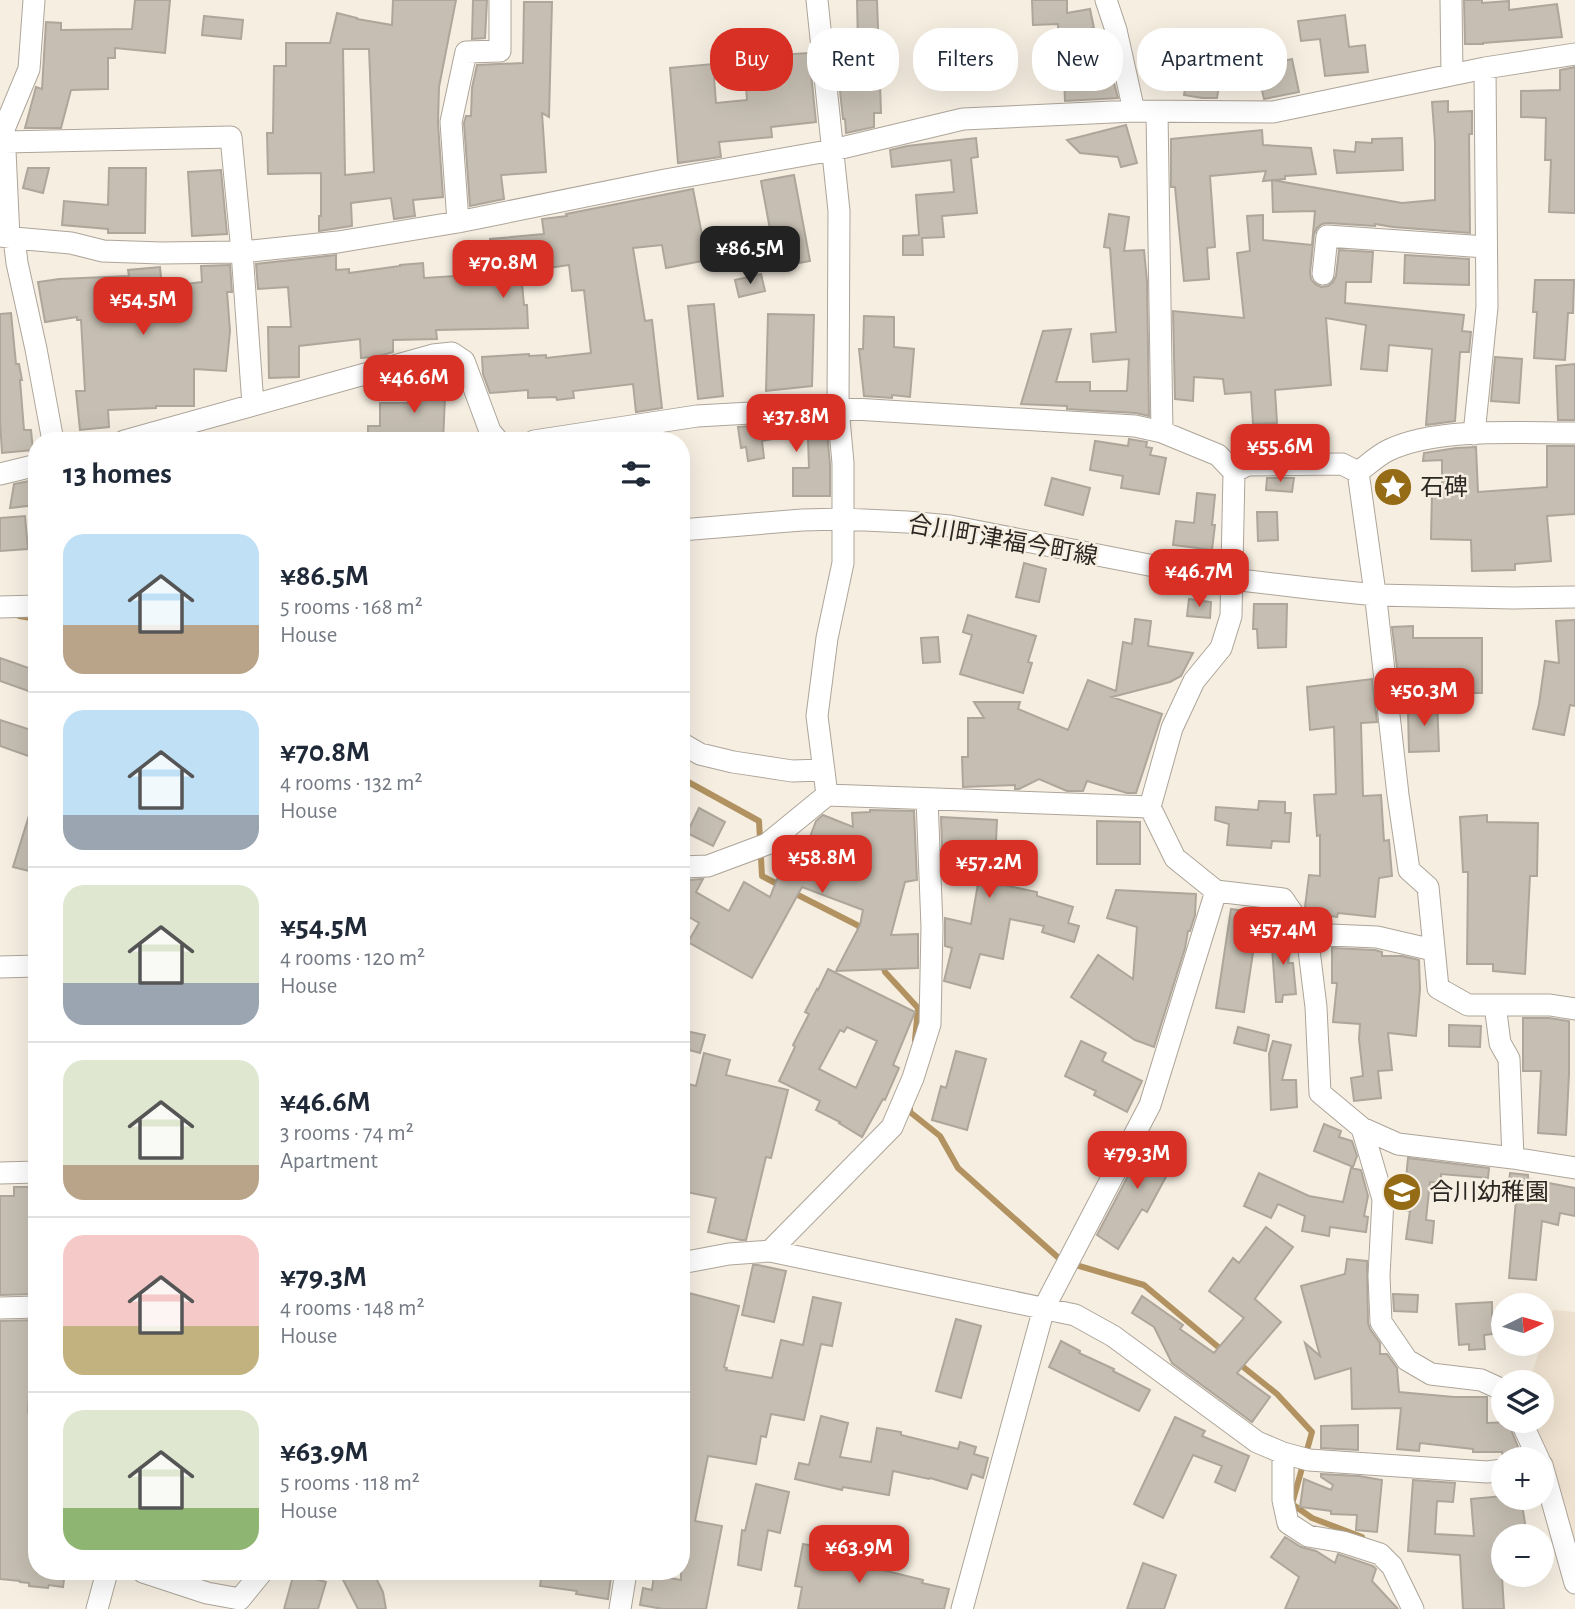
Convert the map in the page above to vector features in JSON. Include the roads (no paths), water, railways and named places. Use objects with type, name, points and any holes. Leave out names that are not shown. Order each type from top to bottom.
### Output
[{"type":"street","points":[[34,0],[29,69],[3,132],[8,237],[18,263],[51,432]]},
{"type":"street","points":[[458,222],[451,122],[466,52],[500,51],[500,0]]},
{"type":"street","points":[[817,0],[839,211],[838,408],[843,463],[843,563],[827,638],[817,716],[827,795]]},
{"type":"street","points":[[1106,0],[1116,30],[1134,111]]},
{"type":"street","points":[[1451,0],[1452,74]]},
{"type":"street","points":[[8,237],[71,243],[103,251],[161,253],[242,252],[338,242],[458,222],[665,180],[833,150],[963,119],[1134,111],[1273,112],[1452,74],[1575,54]]},
{"type":"street","points":[[1474,433],[1487,307],[1485,68]]},
{"type":"street","points":[[1157,112],[1162,432]]},
{"type":"street","points":[[3,132],[230,137],[242,252],[253,405]]},
{"type":"street","points":[[1323,274],[1327,236],[1486,247]]},
{"type":"street","points":[[156,432],[433,355],[452,353],[464,361],[491,432]]},
{"type":"street","points":[[604,432],[697,416],[838,408],[1135,426],[1162,432],[1218,455],[1234,472],[1231,616],[1221,649],[1194,681],[1172,728],[1150,807],[1175,858],[1216,891],[1283,899],[1307,934],[1316,1007],[1320,1093],[1362,1128],[1398,1144],[1575,1168]]},
{"type":"street","points":[[1358,472],[1387,450],[1423,438],[1474,433],[1575,433]]},
{"type":"street","points":[[1234,472],[1247,465],[1342,464],[1358,472]]},
{"type":"street","points":[[0,474],[28,467]]},
{"type":"street","points":[[1358,472],[1376,594],[1409,870],[1428,887],[1438,988],[1468,1005],[1550,1005],[1575,1009]]},
{"type":"street","name":"合川町津福今町線","points":[[690,529],[802,520],[906,522],[950,526],[1232,579],[1376,594],[1575,597]]},
{"type":"street","points":[[0,607],[28,606]]},
{"type":"street","points":[[690,748],[699,754],[733,762],[792,771],[824,770]]},
{"type":"street","points":[[690,867],[708,866],[767,844],[827,795],[1150,807]]},
{"type":"street","points":[[770,1251],[892,1127],[913,1078],[930,1024],[932,927],[927,799]]},
{"type":"street","points":[[962,1609],[1044,1308],[1150,1105],[1216,891]]},
{"type":"street","points":[[1307,934],[1377,937],[1433,950]]},
{"type":"street","points":[[0,967],[28,966]]},
{"type":"street","points":[[1495,1005],[1500,1043],[1509,1059],[1513,1158]]},
{"type":"street","points":[[1362,1128],[1383,1199],[1378,1276],[1381,1322],[1407,1360],[1431,1374],[1481,1380],[1491,1385]]},
{"type":"street","points":[[0,1172],[28,1172]]},
{"type":"street","points":[[690,1261],[729,1254],[770,1251],[1075,1315],[1114,1336],[1257,1442],[1283,1453],[1309,1460],[1491,1472]]},
{"type":"street","points":[[0,1308],[28,1307]]},
{"type":"street","points":[[1283,1453],[1283,1500],[1288,1523],[1308,1536],[1343,1542],[1380,1554],[1392,1566],[1413,1609]]},
{"type":"street","points":[[1554,1508],[1575,1583]]},
{"type":"street","points":[[97,1609],[105,1580]]},
{"type":"street","points":[[164,1580],[207,1593],[240,1599],[255,1580]]},
{"type":"street","points":[[620,1609],[625,1580]]},
{"type":"waterway","points":[[19,616],[28,618]]},
{"type":"waterway","points":[[690,783],[759,821],[762,876],[783,887]]},
{"type":"waterway","points":[[792,892],[857,925],[865,933]]},
{"type":"waterway","points":[[882,962],[885,972],[918,1008],[915,1040]]},
{"type":"waterway","points":[[910,1107],[910,1112],[940,1136],[958,1168],[1062,1261],[1144,1285],[1223,1351]]},
{"type":"waterway","points":[[1237,1362],[1277,1394],[1312,1432],[1292,1504],[1312,1518],[1362,1537]]},
{"type":"place","name":"石碑","points":[[1393,487]]},
{"type":"place","name":"合川幼稚園","points":[[1402,1192]]}]
